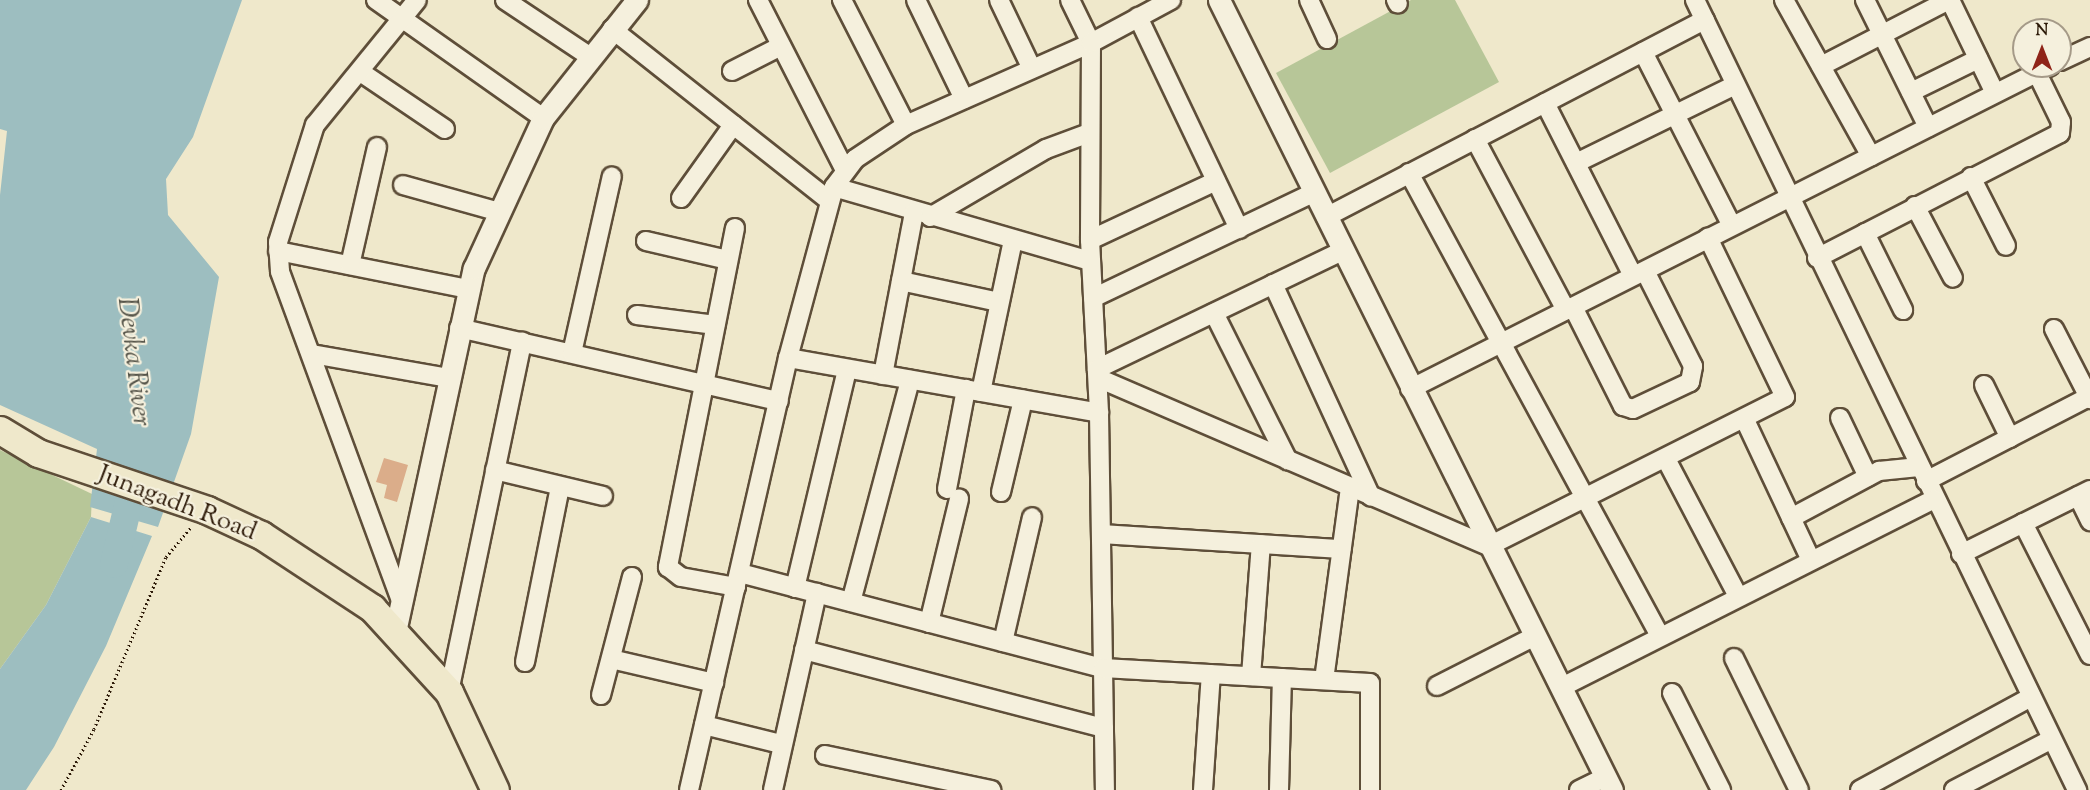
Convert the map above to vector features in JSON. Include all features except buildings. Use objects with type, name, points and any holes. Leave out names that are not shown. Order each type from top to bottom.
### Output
[{"type":"main road","name":"Junagadh Road","points":[[0,429],[39,453],[207,510],[320,572],[372,608],[449,692],[495,790]]},
{"type":"street","points":[[376,0],[543,118]]},
{"type":"street","points":[[400,598],[280,271],[278,251],[309,136],[362,73],[417,0]]},
{"type":"street","points":[[505,0],[589,56]]},
{"type":"street","points":[[758,0],[844,170]]},
{"type":"street","points":[[842,0],[906,125]]},
{"type":"street","points":[[916,0],[964,99]]},
{"type":"street","points":[[999,0],[1032,69]]},
{"type":"street","points":[[1071,0],[1091,43],[1090,240],[1099,413],[1105,790]]},
{"type":"street","points":[[689,790],[788,358],[831,193],[844,170],[906,125],[1091,43],[1171,0]]},
{"type":"street","points":[[1219,0],[1410,389],[1609,784],[1579,790]]},
{"type":"street","points":[[1310,0],[1327,39]]},
{"type":"street","points":[[1695,0],[1816,258],[2077,790]]},
{"type":"street","points":[[1784,0],[1871,156]]},
{"type":"street","points":[[1865,0],[1929,127]]},
{"type":"street","points":[[1821,66],[1949,0],[1995,93]]},
{"type":"street","points":[[394,632],[469,289],[500,212],[543,118],[634,1]]},
{"type":"street","points":[[1138,17],[1239,229]]},
{"type":"street","points":[[1326,217],[1705,20]]},
{"type":"street","points":[[612,29],[733,125],[831,193],[1091,261]]},
{"type":"street","points":[[732,71],[781,46]]},
{"type":"street","points":[[2072,55],[2090,47]]},
{"type":"street","points":[[1643,52],[1732,226]]},
{"type":"street","points":[[1911,92],[1978,59]]},
{"type":"street","points":[[362,73],[445,129]]},
{"type":"street","points":[[1410,389],[2026,78]]},
{"type":"street","points":[[1816,258],[2063,128],[2047,78]]},
{"type":"street","points":[[1576,163],[1735,85]]},
{"type":"street","points":[[1475,139],[1623,406],[1633,409],[1690,382],[1693,366],[1576,163],[1545,103]]},
{"type":"street","points":[[681,198],[733,125]]},
{"type":"street","points":[[883,375],[901,281],[922,215],[1046,148],[1089,133]]},
{"type":"street","points":[[350,265],[377,147]]},
{"type":"street","points":[[1409,173],[1660,636]]},
{"type":"street","points":[[572,353],[612,176]]},
{"type":"street","points":[[1971,177],[2006,246]]},
{"type":"street","points":[[1090,240],[1216,181]]},
{"type":"street","points":[[403,185],[500,212]]},
{"type":"street","points":[[1093,298],[1313,193]]},
{"type":"street","points":[[1915,206],[1953,278]]},
{"type":"street","points":[[735,228],[668,567],[681,577],[738,580],[817,593],[1103,668],[1370,683],[1370,790]]},
{"type":"street","points":[[1865,232],[1903,310]]},
{"type":"street","points":[[1097,373],[1288,461],[1489,546],[1783,400],[1785,392],[1708,238]]},
{"type":"street","points":[[929,623],[973,391],[999,302],[1013,240]]},
{"type":"street","points":[[646,241],[728,260]]},
{"type":"street","points":[[278,251],[469,289]]},
{"type":"street","points":[[1097,373],[1342,251]]},
{"type":"street","points":[[901,281],[999,302]]},
{"type":"street","points":[[1274,284],[1371,497]]},
{"type":"street","points":[[1214,313],[1288,461]]},
{"type":"street","points":[[637,315],[715,325]]},
{"type":"street","points":[[459,328],[779,401]]},
{"type":"street","points":[[1791,518],[1885,469],[1922,474],[2010,438],[2090,398],[2054,329]]},
{"type":"street","points":[[449,692],[522,342]]},
{"type":"street","points":[[312,354],[448,378]]},
{"type":"street","points":[[788,358],[1099,413]]},
{"type":"street","points":[[795,588],[847,369]]},
{"type":"street","points":[[851,602],[910,380]]},
{"type":"street","points":[[1984,385],[2010,438]]},
{"type":"street","points":[[1001,492],[1023,400]]},
{"type":"street","points":[[1840,418],[1868,477]]},
{"type":"street","points":[[1745,420],[1810,558]]},
{"type":"street","points":[[1666,459],[1738,596]]},
{"type":"street","points":[[495,470],[603,496]]},
{"type":"street","points":[[525,662],[560,487]]},
{"type":"street","points":[[1324,680],[1350,488]]},
{"type":"street","points":[[1961,554],[2084,493],[2090,521]]},
{"type":"street","points":[[1562,687],[1810,558],[1934,499]]},
{"type":"street","points":[[1003,642],[1032,517]]},
{"type":"street","points":[[2023,523],[2090,655]]},
{"type":"street","points":[[1101,534],[1342,549]]},
{"type":"street","points":[[1251,676],[1261,544]]},
{"type":"street","points":[[601,695],[632,577]]},
{"type":"street","points":[[773,790],[781,744],[817,593]]},
{"type":"street","points":[[1437,687],[1535,636]]},
{"type":"street","points":[[804,650],[1104,728]]},
{"type":"street","points":[[1734,658],[1799,790]]},
{"type":"street","points":[[611,659],[714,683]]},
{"type":"street","points":[[1203,790],[1211,674]]},
{"type":"street","points":[[1279,790],[1282,678]]},
{"type":"street","points":[[1672,693],[1721,790]]},
{"type":"street","points":[[1860,790],[2031,697]]},
{"type":"street","points":[[704,725],[781,744]]},
{"type":"street","points":[[1954,790],[2052,739]]},
{"type":"street","points":[[825,756],[991,790]]},
{"type":"path","points":[[61,790],[94,729],[166,557],[207,510]]},
{"type":"green space","points":[[1411,0],[1455,0],[1499,82],[1330,173],[1276,73]]},
{"type":"green space","points":[[0,450],[92,494],[91,517],[46,605],[0,669]]},
{"type":"water","points":[[0,0],[242,0],[193,137],[166,179],[168,215],[219,277],[191,434],[158,527],[90,507],[97,449],[0,405],[0,195],[7,131],[0,129]]},
{"type":"water","points":[[91,517],[152,536],[106,646],[54,747],[26,790],[0,790],[0,669],[46,605]]},
{"type":"waterway","name":"Devka River","points":[[114,564],[134,481]]}]
